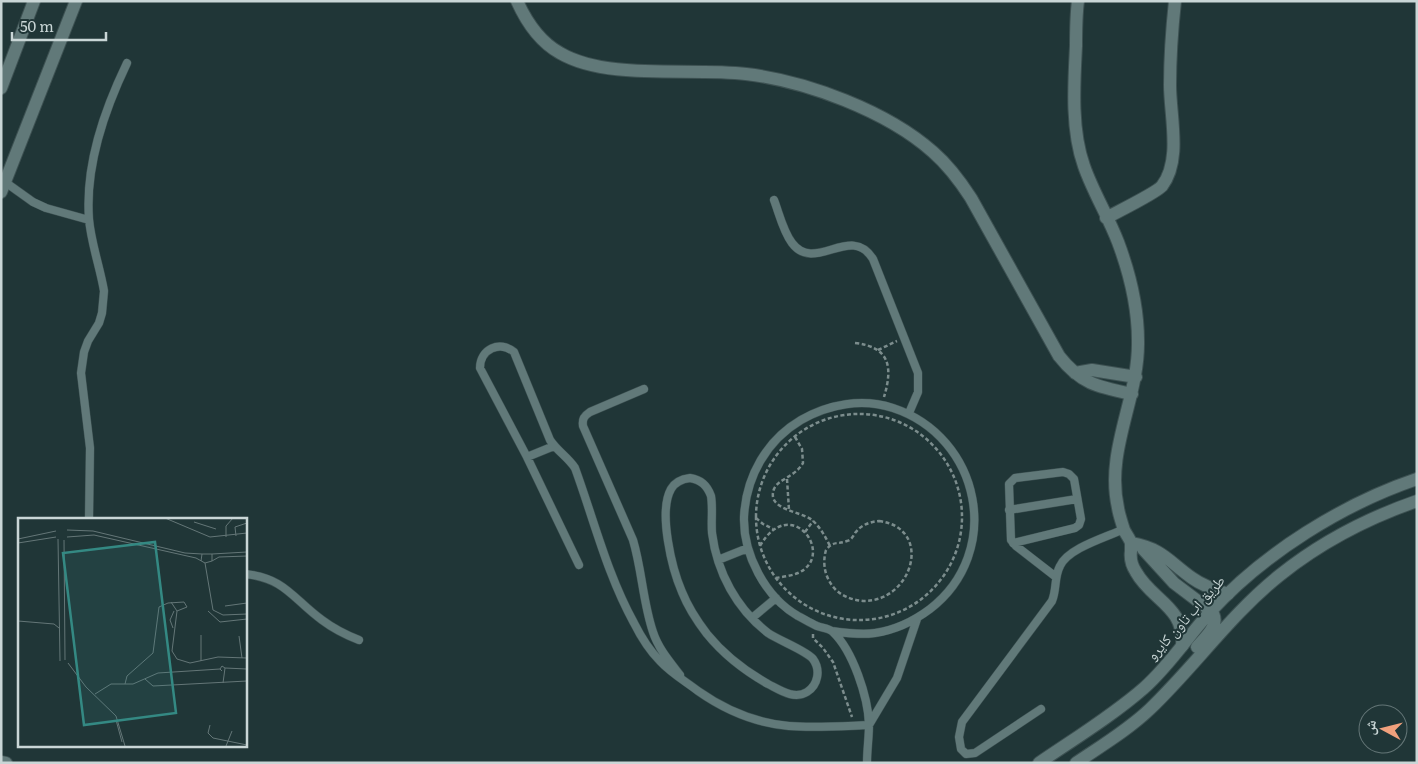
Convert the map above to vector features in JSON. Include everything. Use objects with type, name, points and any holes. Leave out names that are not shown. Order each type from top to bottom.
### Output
[{"type":"street","points":[[1,88],[34,1]]},
{"type":"street","points":[[517,1],[531,26],[549,45],[560,53],[585,63],[625,70],[722,72],[771,78],[820,91],[902,128],[933,152],[960,182],[971,198],[1059,356],[1075,373],[1101,388],[1132,394]]},
{"type":"street","points":[[1078,1],[1074,88],[1076,128],[1083,165],[1120,249],[1136,306],[1138,342],[1136,377],[1114,469],[1116,500],[1124,530],[1131,543],[1131,559],[1136,573],[1174,612],[1182,632],[1182,646]]},
{"type":"street","points":[[1106,218],[1161,188],[1171,170],[1174,154],[1170,100],[1170,58],[1175,1]]},
{"type":"street","points":[[3,187],[77,2]]},
{"type":"street","points":[[1075,373],[1092,370],[1136,377]]},
{"type":"street","name":"طريق اب تاون كايرو","points":[[1039,763],[1117,709],[1138,692],[1169,663],[1211,611],[1265,561],[1289,544],[1376,494],[1417,479]]},
{"type":"street","points":[[1076,763],[1127,729],[1163,696],[1254,598],[1280,575],[1312,551],[1386,512],[1417,501]]},
{"type":"street","points":[[1131,543],[1158,552],[1205,586],[1228,594]]},
{"type":"street","points":[[1131,543],[1145,550],[1174,584],[1211,611],[1215,617],[1214,626],[1175,675],[1163,696]]},
{"type":"street","points":[[1,762],[6,763]]},
{"type":"lane","points":[[90,518],[90,448],[81,373],[86,346],[99,323],[102,313],[104,291],[89,220],[90,180],[98,138],[108,107],[127,63]]},
{"type":"lane","points":[[3,187],[46,208],[89,220]]},
{"type":"lane","points":[[774,200],[788,236],[798,249],[812,254],[853,245],[861,246],[869,252],[918,372],[918,392],[908,413]]},
{"type":"lane","points":[[579,565],[528,457],[480,368],[482,355],[487,351],[502,346],[508,347],[514,352],[554,446],[571,461],[575,468],[606,562],[628,612],[650,649],[660,661],[684,681],[723,706],[744,716],[789,726],[869,725]]},
{"type":"lane","points":[[644,389],[590,412],[582,420],[633,540],[653,632],[662,650],[684,681]]},
{"type":"lane","points":[[848,403],[881,404],[908,413],[936,431],[956,455],[970,484],[975,516],[971,548],[958,578],[940,601],[917,619],[897,628],[875,633],[853,634],[832,631],[816,626],[795,614],[776,598],[759,575],[748,548],[744,517],[749,486],[762,457],[773,442],[787,428],[816,411],[848,403]]},
{"type":"lane","points":[[528,457],[554,446]]},
{"type":"lane","points":[[1013,543],[1077,527],[1081,519],[1074,479],[1066,472],[1015,478],[1008,484],[1010,536],[1013,543],[1056,577]]},
{"type":"lane","points":[[683,479],[697,480],[709,489],[712,503],[712,532],[722,573],[735,597],[752,618],[769,634],[788,646],[808,654],[814,660],[818,669],[817,678],[813,687],[806,693],[797,695],[787,694],[740,666],[717,645],[690,608],[672,565],[667,535],[668,496],[671,489],[683,479]]},
{"type":"lane","points":[[1009,510],[1077,499]]},
{"type":"lane","points":[[1041,708],[976,753],[966,754],[961,749],[959,737],[962,722],[1052,600],[1060,566],[1070,553],[1124,530]]},
{"type":"lane","points":[[718,560],[748,548]]},
{"type":"lane","points":[[246,574],[267,578],[278,583],[289,590],[322,620],[360,640]]},
{"type":"lane","points":[[752,618],[776,598]]},
{"type":"lane","points":[[869,725],[897,678],[917,619]]},
{"type":"lane","points":[[832,631],[845,649],[855,669],[866,700],[869,725],[867,763]]},
{"type":"path","points":[[878,350],[905,337]]},
{"type":"path","points":[[855,343],[867,345],[878,350],[889,367],[888,383],[879,416]]},
{"type":"path","points":[[855,414],[879,416],[896,420],[920,433],[949,464],[962,504],[963,518],[958,546],[950,565],[939,582],[929,593],[903,610],[890,615],[863,620],[835,618],[822,614],[797,601],[774,578],[760,548],[756,530],[756,502],[764,475],[779,452],[794,437],[815,424],[834,417],[855,414]]},
{"type":"path","points":[[787,428],[802,449],[802,463],[796,472],[777,484],[773,496],[777,504],[813,521],[830,546]]},
{"type":"path","points":[[787,478],[789,510]]},
{"type":"path","points":[[755,516],[763,524],[773,529]]},
{"type":"path","points":[[805,532],[813,521]]},
{"type":"path","points":[[886,522],[899,528],[908,538],[912,552],[911,565],[906,578],[891,593],[870,600],[851,599],[836,590],[826,574],[824,556],[830,546],[836,542],[846,542],[867,523],[886,522]]},
{"type":"path","points":[[760,548],[773,529],[779,526],[790,525],[805,532],[811,540],[813,551],[810,562],[798,573],[774,578]]},
{"type":"path","points":[[822,614],[812,635],[833,662],[855,725]]}]
